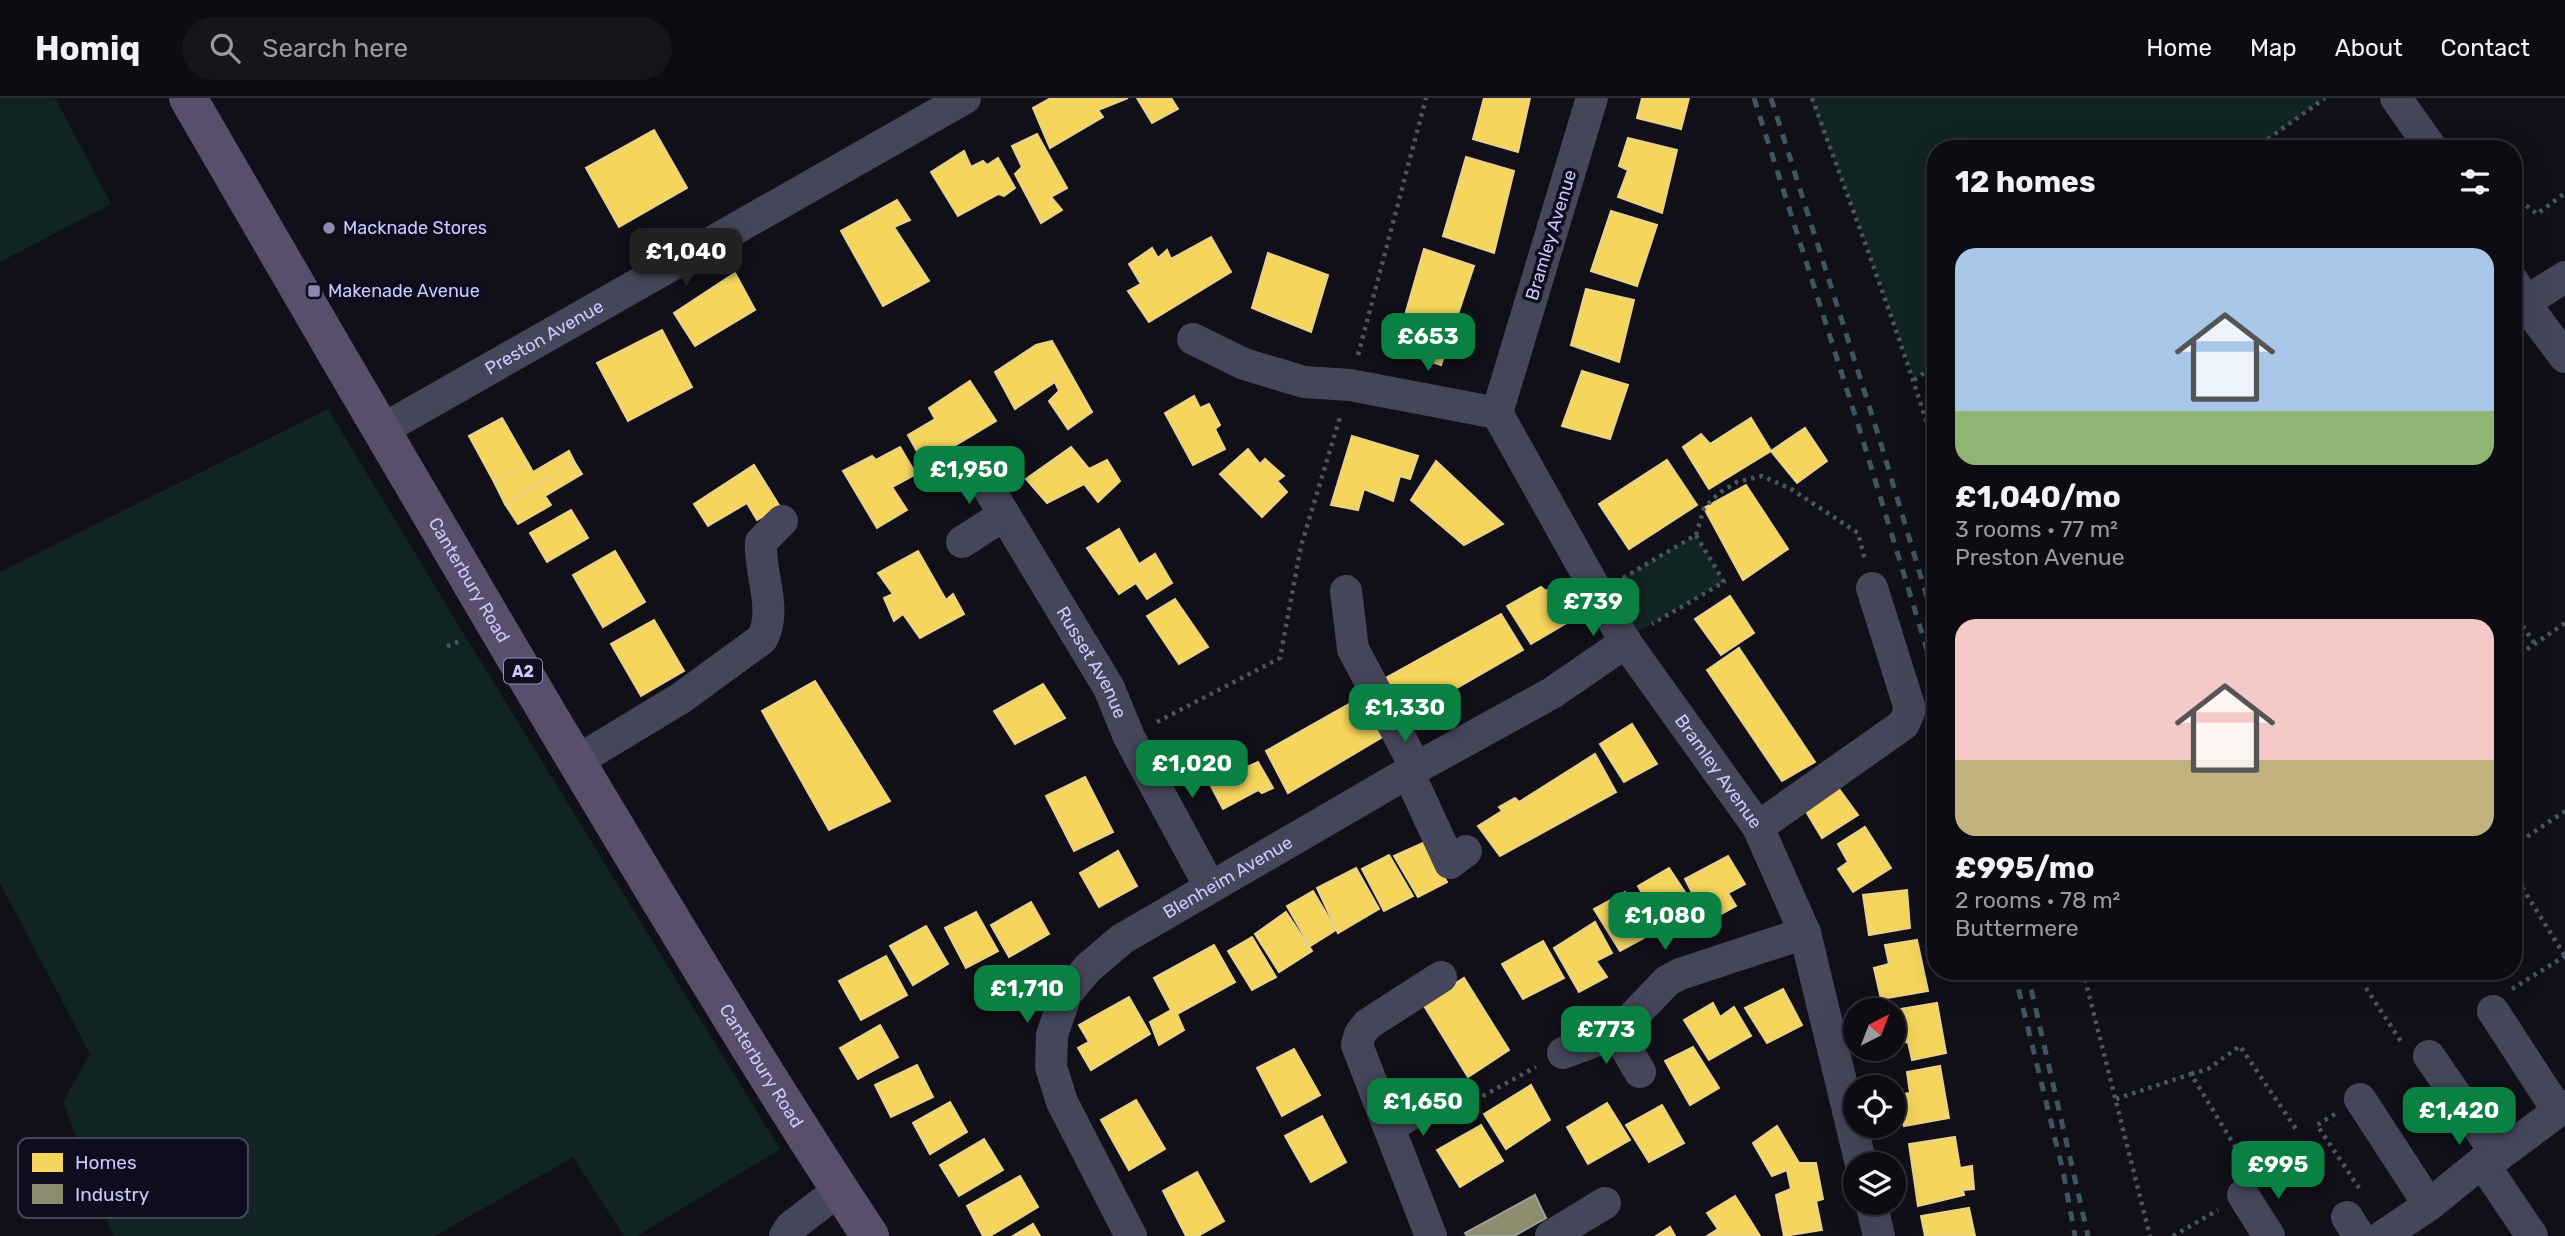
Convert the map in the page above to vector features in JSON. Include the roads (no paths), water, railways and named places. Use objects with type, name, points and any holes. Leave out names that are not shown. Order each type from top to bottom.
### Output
[{"type":"main road","name":"Canterbury Road","points":[[188,98],[380,431],[576,761],[731,1018],[870,1236]]},
{"type":"street","name":"Preston Avenue","points":[[380,431],[965,98]]},
{"type":"street","name":"Bramley Avenue","points":[[1592,98],[1497,413],[1625,641],[1758,827],[1805,933],[1858,1152]]},
{"type":"street","points":[[2396,98],[2426,140]]},
{"type":"street","points":[[2522,304],[2565,277]]},
{"type":"street","points":[[2522,306],[2565,357]]},
{"type":"street","points":[[1193,338],[1244,364],[1304,382],[1350,385],[1497,413]]},
{"type":"street","name":"Russet Avenue","points":[[981,475],[1109,688],[1129,737],[1210,887]]},
{"type":"street","points":[[962,542],[1004,515]]},
{"type":"street","points":[[576,761],[681,698],[762,639],[768,629],[768,597],[762,572],[761,542],[782,521]]},
{"type":"street","points":[[1758,827],[1904,724],[1910,709],[1872,588]]},
{"type":"street","points":[[1346,591],[1353,649],[1413,771],[1450,863],[1466,851]]},
{"type":"street","name":"Blenheim Avenue","points":[[1130,1236],[1062,1102],[1051,1068],[1052,1035],[1066,994],[1088,968],[1122,939],[1552,693],[1625,641]]},
{"type":"street","points":[[1563,1053],[1617,1033],[1674,977],[1805,933]]},
{"type":"street","points":[[1431,1236],[1357,1045],[1360,1034],[1368,1024],[1441,977]]},
{"type":"street","points":[[2383,1236],[2562,1108],[2493,1012]]},
{"type":"street","points":[[1617,1033],[1640,1072]]},
{"type":"street","points":[[2429,1056],[2532,1236]]},
{"type":"street","points":[[2360,1099],[2429,1205]]},
{"type":"street","points":[[1389,1127],[1430,1103]]},
{"type":"street","points":[[785,1236],[791,1227],[839,1189]]},
{"type":"street","points":[[2243,1195],[2269,1236]]},
{"type":"street","points":[[1552,1236],[1605,1203]]},
{"type":"street","points":[[1874,1215],[1879,1236]]},
{"type":"railway","points":[[1754,98],[1927,650]]},
{"type":"railway","points":[[1771,98],[1927,597]]},
{"type":"railway","points":[[2016,980],[2063,1171],[2075,1236]]},
{"type":"railway","points":[[2029,980],[2088,1236]]},
{"type":"place","name":"Macknade Stores","points":[[329,228]]},
{"type":"place","name":"Makenade Avenue","points":[[314,291]]}]
